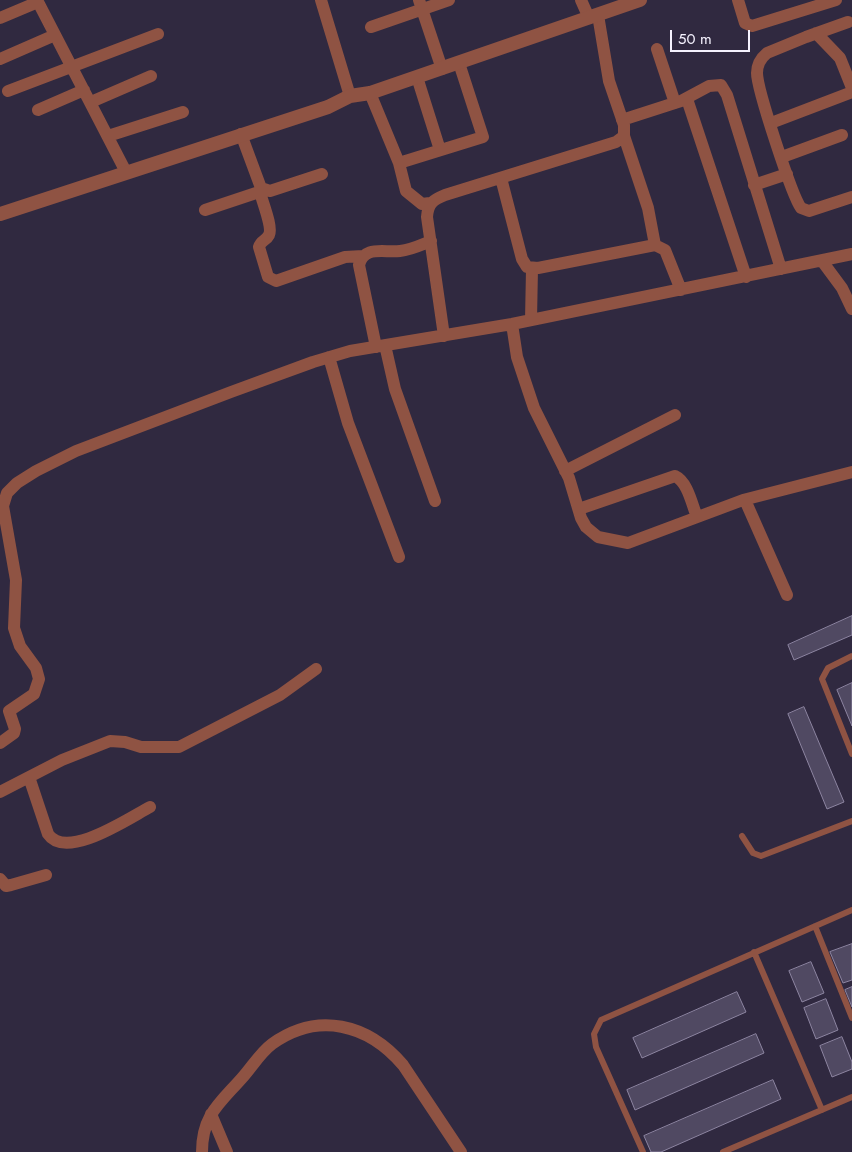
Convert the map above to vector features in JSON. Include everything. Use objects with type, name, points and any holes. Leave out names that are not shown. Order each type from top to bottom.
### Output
[{"type":"street","points":[[322,0],[350,96]]},
{"type":"street","points":[[371,27],[421,5],[449,0]]},
{"type":"street","points":[[581,0],[593,17],[609,80],[622,120],[624,136],[648,208],[655,245]]},
{"type":"street","points":[[0,214],[328,107],[350,96],[370,93],[442,69],[640,0]]},
{"type":"street","points":[[738,0],[745,23],[752,26],[836,0]]},
{"type":"street","points":[[0,18],[37,1],[126,172]]},
{"type":"street","points":[[421,5],[442,69]]},
{"type":"street","points":[[848,22],[816,33],[767,54],[759,63],[757,72],[760,91],[797,203],[805,211],[852,198]]},
{"type":"street","points":[[816,33],[840,58],[852,88]]},
{"type":"street","points":[[8,91],[158,34]]},
{"type":"street","points":[[0,59],[55,35]]},
{"type":"street","points":[[657,49],[681,101],[746,277]]},
{"type":"street","points":[[399,164],[483,137],[459,63]]},
{"type":"street","points":[[91,102],[151,76]]},
{"type":"street","points":[[417,77],[440,150]]},
{"type":"street","points":[[622,120],[681,101],[717,84],[725,88],[781,269]]},
{"type":"street","points":[[38,110],[84,90]]},
{"type":"street","points":[[771,123],[852,92]]},
{"type":"street","points":[[370,93],[399,164],[406,191],[422,204],[430,203],[445,195],[616,142],[624,136]]},
{"type":"street","points":[[108,136],[183,112]]},
{"type":"street","points":[[241,134],[257,183],[262,191],[270,230],[268,238],[260,243],[259,247],[268,277],[271,280],[276,281],[345,257],[363,256],[378,250],[407,250],[430,241]]},
{"type":"street","points":[[782,157],[842,135]]},
{"type":"street","points":[[205,210],[322,174]]},
{"type":"street","points":[[754,185],[787,174]]},
{"type":"street","points":[[501,178],[522,259],[527,267],[532,269],[655,245],[665,250],[681,290]]},
{"type":"street","points":[[430,203],[427,217],[444,336]]},
{"type":"street","points":[[0,743],[14,733],[15,729],[9,711],[34,694],[39,679],[36,668],[20,646],[14,628],[16,580],[3,506],[7,493],[17,483],[36,472],[76,451],[230,392],[329,357],[381,346],[512,324],[852,254]]},
{"type":"street","points":[[363,256],[359,266],[381,346],[435,501]]},
{"type":"street","points":[[822,261],[842,288],[852,307]]},
{"type":"street","points":[[531,320],[532,269]]},
{"type":"street","points":[[512,324],[517,357],[534,408],[566,471],[586,527],[598,537],[628,543],[745,500],[852,472]]},
{"type":"street","points":[[329,357],[346,416],[400,557]]},
{"type":"street","points":[[566,471],[675,415]]},
{"type":"street","points":[[579,509],[675,476],[686,489],[697,517]]},
{"type":"street","points":[[745,500],[787,595]]},
{"type":"street","points":[[0,792],[62,760],[110,742],[125,742],[141,747],[179,747],[259,706],[316,669]]},
{"type":"street","points":[[29,777],[48,834],[51,838],[63,843],[79,842],[118,825],[150,807]]},
{"type":"street","points":[[0,880],[6,886],[46,875]]},
{"type":"street","points":[[202,1152],[203,1134],[210,1114],[222,1097],[241,1080],[272,1044],[311,1025],[336,1026],[366,1034],[392,1052],[403,1065],[461,1152]]},
{"type":"street","points":[[210,1114],[227,1152]]},
{"type":"lane","points":[[852,656],[828,668],[822,679],[852,754]]},
{"type":"lane","points":[[742,836],[753,853],[762,856],[852,821]]},
{"type":"lane","points":[[643,1152],[596,1047],[594,1034],[597,1026],[609,1015],[852,910]]},
{"type":"lane","points":[[815,926],[852,1018]]},
{"type":"lane","points":[[754,952],[822,1110]]},
{"type":"lane","points":[[723,1152],[852,1097]]},
{"type":"building","points":[[852,616],[852,635],[794,660],[788,645]]},
{"type":"building","points":[[852,683],[852,726],[837,690]]},
{"type":"building","points":[[804,707],[844,802],[827,809],[788,714]]},
{"type":"building","points":[[852,944],[852,980],[843,983],[830,952]]},
{"type":"building","points":[[811,962],[824,993],[802,1002],[789,971]]},
{"type":"building","points":[[852,987],[852,1007],[845,990]]},
{"type":"building","points":[[737,992],[746,1012],[642,1058],[633,1038]]},
{"type":"building","points":[[826,999],[838,1030],[816,1039],[804,1008]]},
{"type":"building","points":[[756,1034],[764,1053],[635,1110],[627,1090]]},
{"type":"building","points":[[842,1037],[852,1062],[852,1069],[832,1077],[820,1046]]},
{"type":"building","points":[[773,1080],[781,1099],[661,1152],[651,1152],[644,1136]]}]
